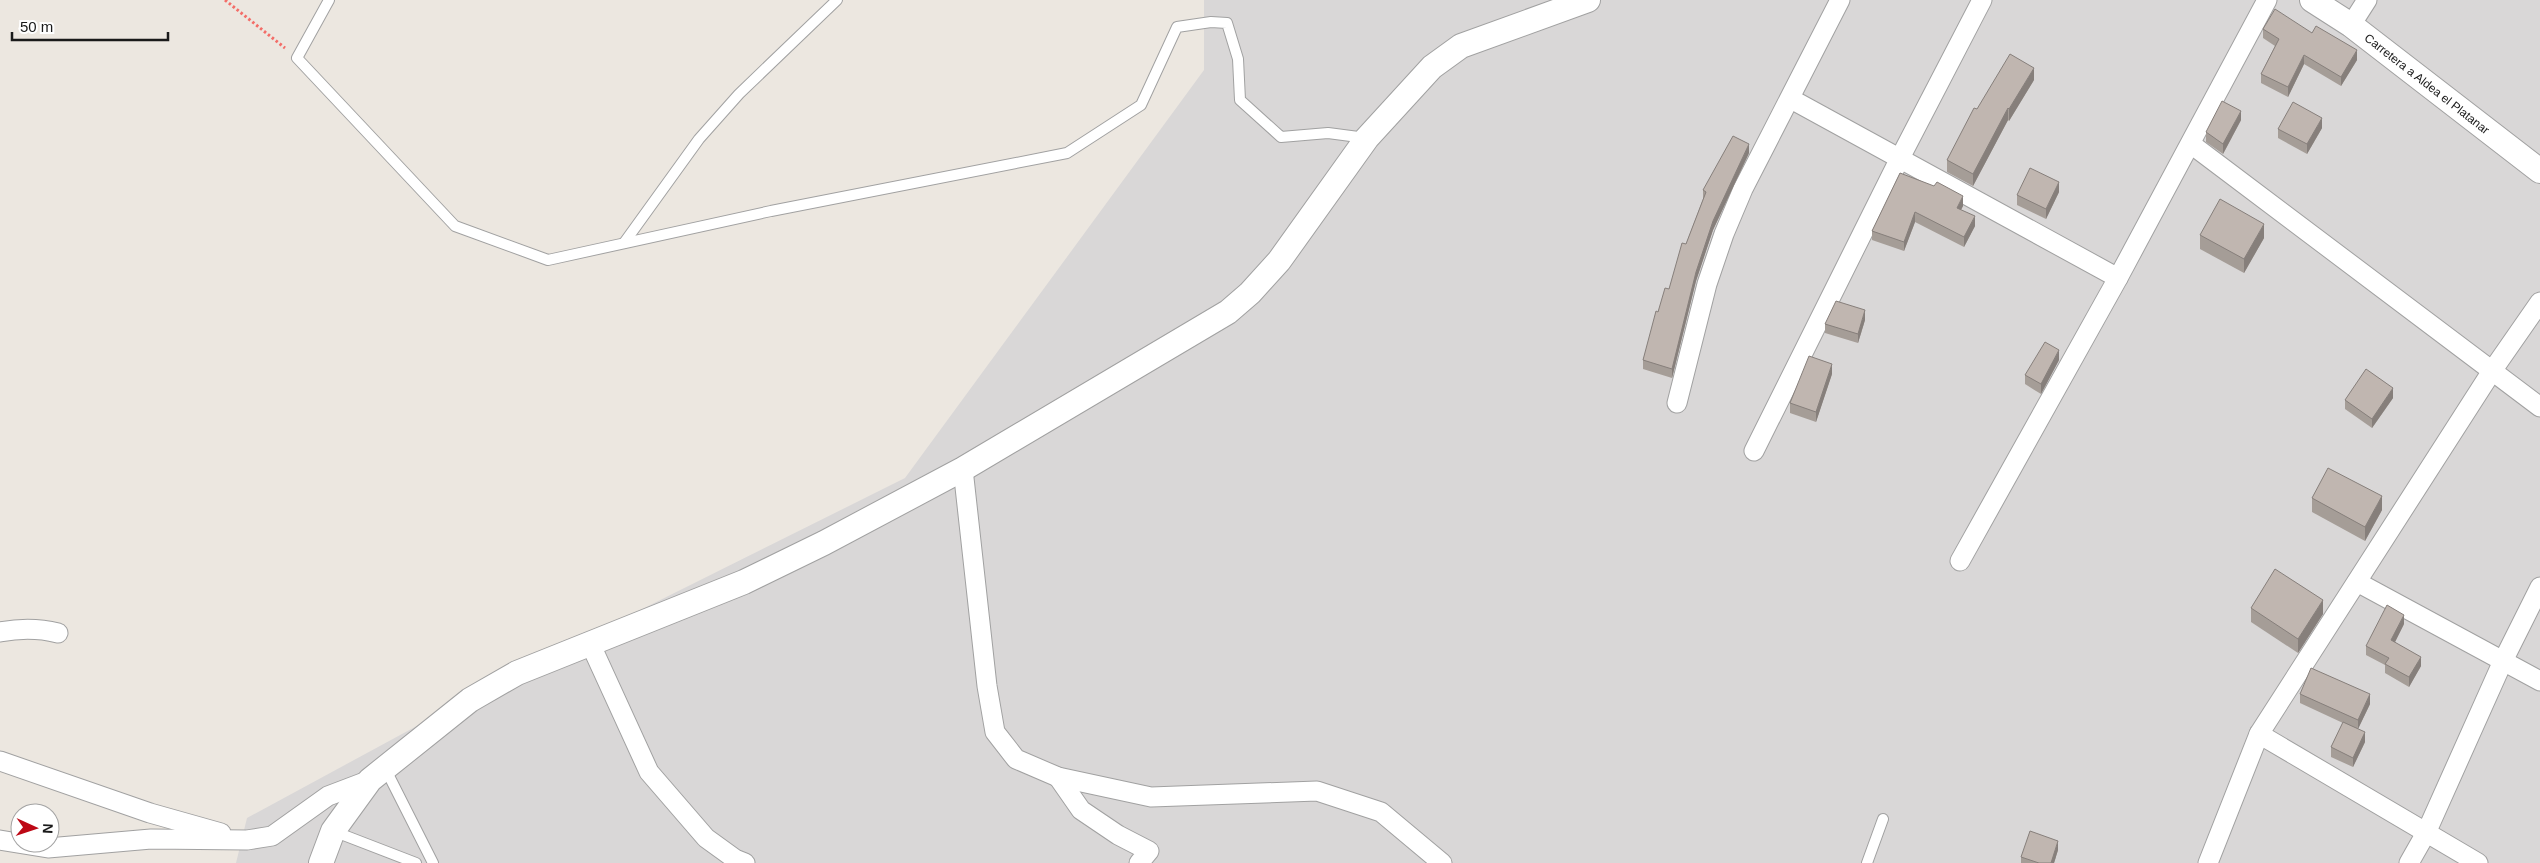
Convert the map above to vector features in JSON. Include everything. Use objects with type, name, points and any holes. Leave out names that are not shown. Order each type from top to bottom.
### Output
[{"type":"street","points":[[321,863],[333,831],[377,774],[470,700],[517,673],[744,582],[824,543],[963,469],[1228,312],[1250,294],[1279,261],[1367,138],[1432,67],[1461,46],[1588,0]]},
{"type":"street","points":[[1677,403],[1707,284],[1724,234],[1743,188],[1791,99],[1840,0]]},
{"type":"street","points":[[1754,451],[1900,158],[1982,0]]},
{"type":"street","points":[[1960,561],[2118,278],[2267,0]]},
{"type":"street","name":"Carretera a Aldea el Platanar","points":[[2312,0],[2351,25],[2540,170]]},
{"type":"street","points":[[2351,25],[2367,0]]},
{"type":"street","points":[[1791,99],[2118,278]]},
{"type":"street","points":[[2191,144],[2540,407]]},
{"type":"street","points":[[2208,863],[2259,734],[2492,371],[2540,302]]},
{"type":"street","points":[[963,469],[987,686],[995,732],[1016,758],[1058,777],[1151,797],[1317,792],[1381,812],[1442,863]]},
{"type":"street","points":[[2357,582],[2540,681]]},
{"type":"street","points":[[2409,863],[2426,833],[2503,661],[2540,587]]},
{"type":"street","points":[[0,632],[32,629],[58,633]]},
{"type":"street","points":[[590,643],[649,772],[706,838],[735,860],[744,863]]},
{"type":"street","points":[[2259,734],[2478,863]]},
{"type":"street","points":[[0,762],[150,813],[247,840]]},
{"type":"street","points":[[0,840],[48,848],[151,839],[247,840],[272,836],[328,796],[377,774]]},
{"type":"street","points":[[1058,777],[1081,810],[1118,835],[1149,851],[1139,863]]},
{"type":"lane","points":[[329,0],[297,58],[455,226],[548,260],[771,210],[1068,153],[1141,105],[1177,27],[1211,22],[1227,23],[1238,59],[1240,100],[1281,137],[1328,133],[1367,138]]},
{"type":"lane","points":[[624,244],[704,132],[739,94],[837,0]]},
{"type":"lane","points":[[377,774],[433,863]]},
{"type":"lane","points":[[1867,863],[1883,819]]},
{"type":"lane","points":[[333,831],[416,863]]},
{"type":"path","points":[[225,0],[297,58]]},
{"type":"shaded area","points":[[1204,0],[2540,0],[2540,863],[236,863],[247,818],[522,669],[905,478],[1204,70]]},
{"type":"building","points":[[2275,9],[2312,33],[2316,26],[2357,50],[2341,77],[2304,55],[2288,87],[2261,74],[2279,39],[2263,29]]},
{"type":"building","points":[[2010,54],[2034,68],[2008,108],[1973,174],[1947,160],[1974,108],[1977,109]]},
{"type":"building","points":[[2222,101],[2241,111],[2223,144],[2206,132]]},
{"type":"building","points":[[2293,102],[2322,118],[2307,144],[2278,129]]},
{"type":"building","points":[[1733,136],[1749,144],[1713,221],[1696,272],[1672,369],[1643,360],[1656,311],[1658,312],[1665,288],[1669,289],[1682,243],[1686,244],[1706,192],[1703,190]]},
{"type":"building","points":[[2030,168],[2059,182],[2046,209],[2017,195]]},
{"type":"building","points":[[1900,173],[1934,186],[1937,182],[1963,196],[1957,208],[1975,216],[1964,237],[1915,212],[1904,242],[1872,231]]},
{"type":"building","points":[[2220,199],[2264,224],[2244,259],[2200,235]]},
{"type":"building","points":[[1836,301],[1865,310],[1858,334],[1825,324]]},
{"type":"building","points":[[2045,342],[2059,350],[2041,384],[2025,375]]},
{"type":"building","points":[[1809,356],[1832,364],[1816,412],[1790,403]]},
{"type":"building","points":[[2366,369],[2393,388],[2372,419],[2345,400]]},
{"type":"building","points":[[2328,468],[2382,496],[2365,527],[2312,498]]},
{"type":"building","points":[[2275,569],[2323,600],[2298,639],[2251,608]]},
{"type":"building","points":[[2387,605],[2404,615],[2391,640],[2421,657],[2409,677],[2385,664],[2389,658],[2366,646]]},
{"type":"building","points":[[2311,668],[2370,694],[2358,720],[2300,694]]},
{"type":"building","points":[[2343,722],[2365,732],[2353,758],[2331,747]]},
{"type":"building","points":[[2030,831],[2058,841],[2051,863],[2039,863],[2021,857]]}]
